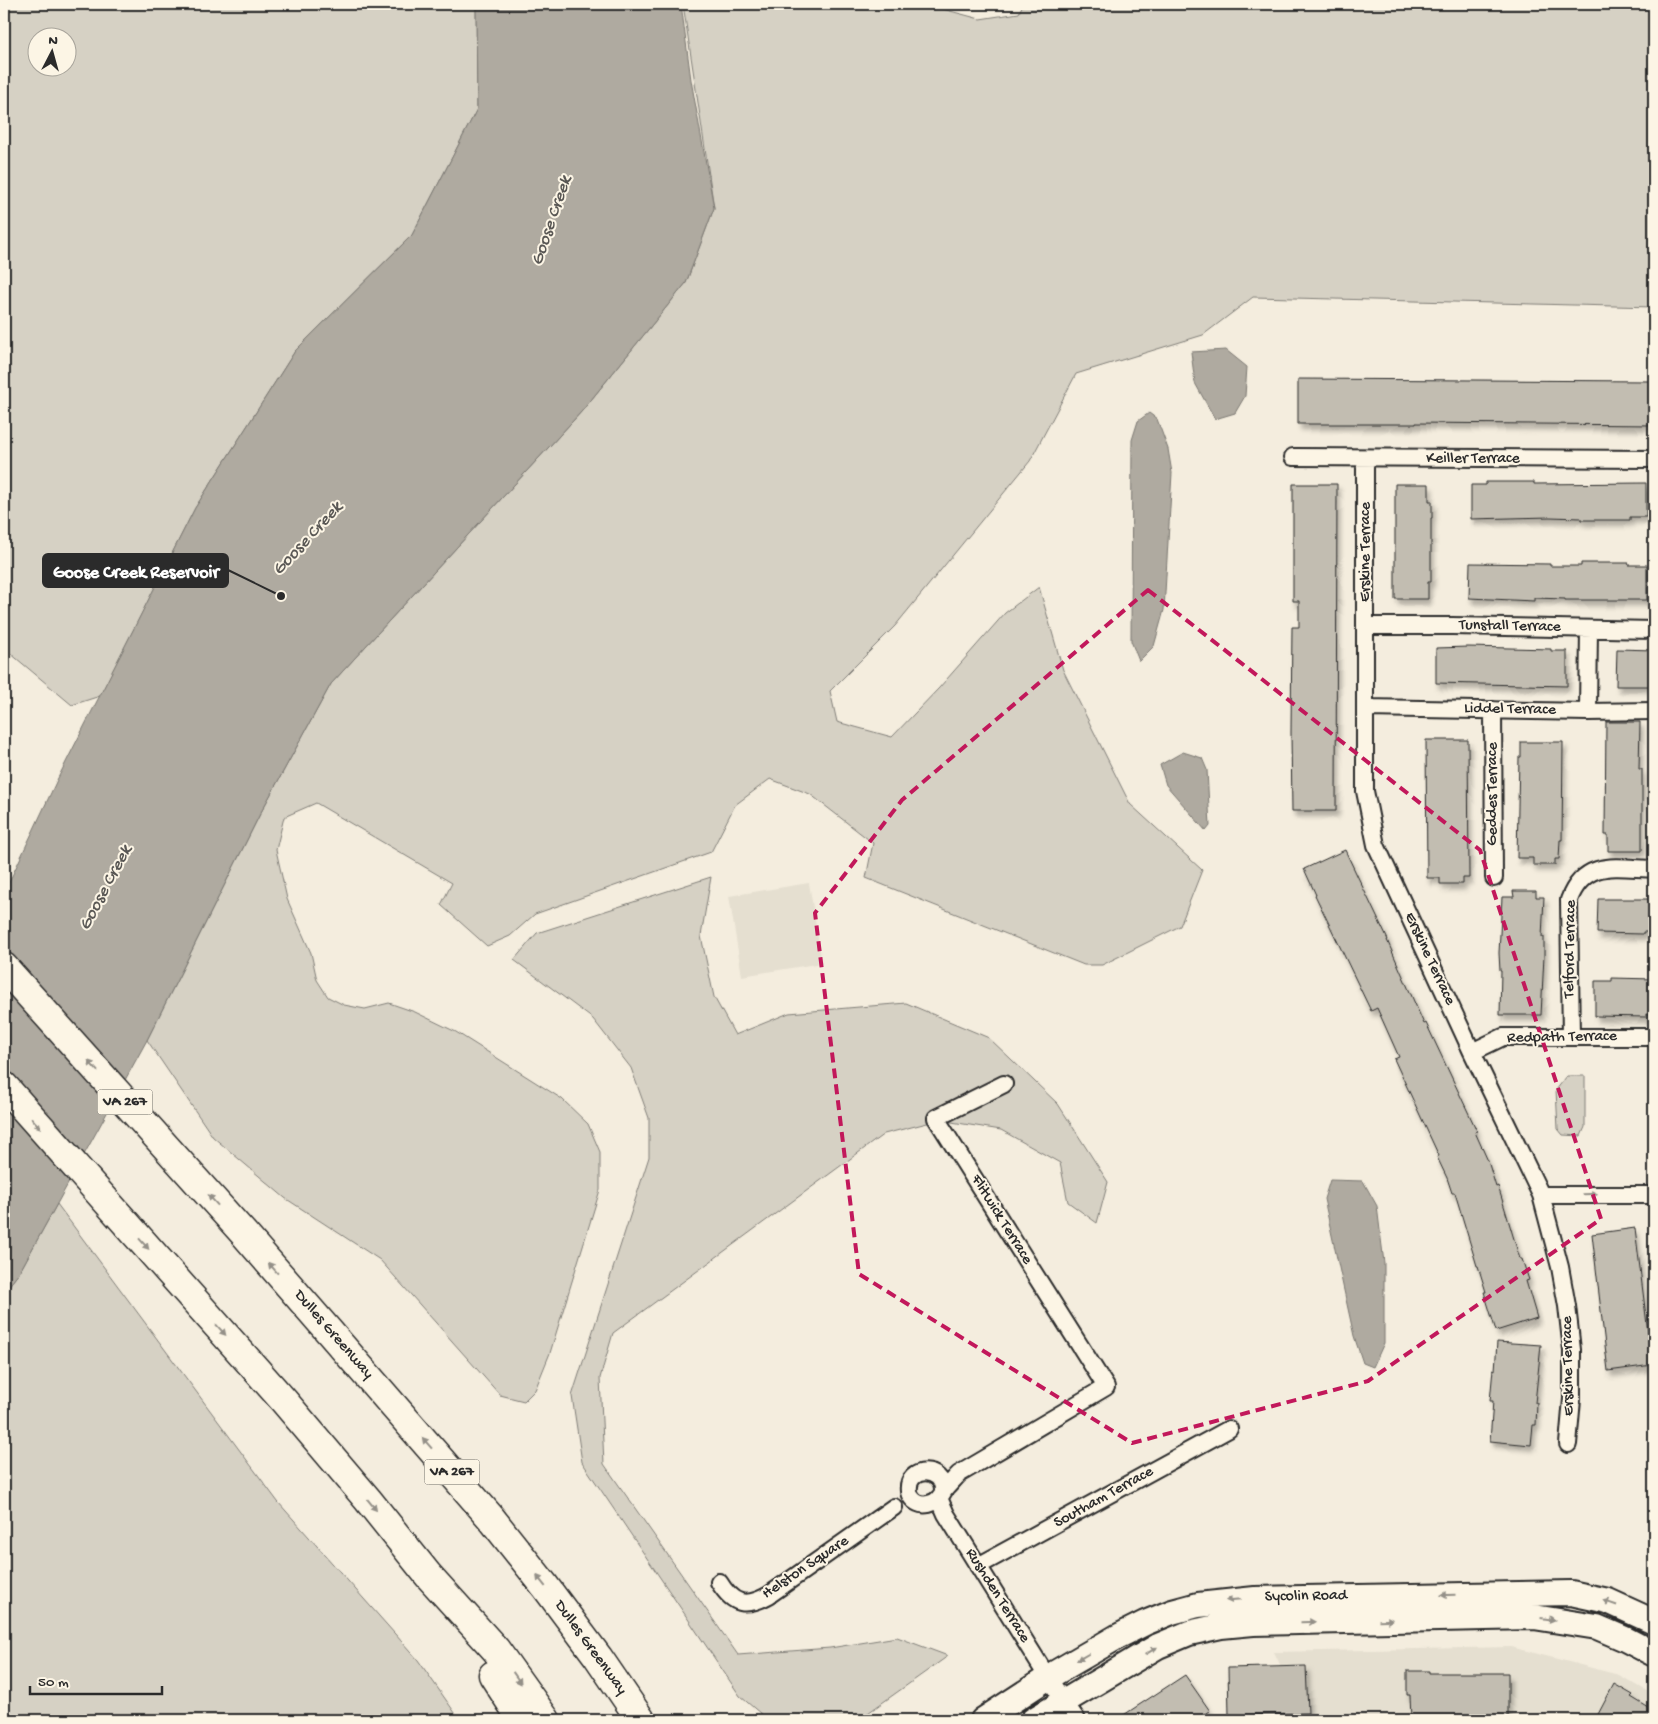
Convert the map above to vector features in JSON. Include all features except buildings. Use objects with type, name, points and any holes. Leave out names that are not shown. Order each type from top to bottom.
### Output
[{"type":"highway","name":"Dulles Greenway","points":[[4,967],[246,1236],[491,1518],[563,1610],[642,1720]]},
{"type":"highway","points":[[4,1086],[291,1408],[428,1575],[496,1650],[546,1720]]},
{"type":"highway","points":[[428,1575],[522,1720]]},
{"type":"main road","name":"Sycolin Road","points":[[983,1720],[1048,1678],[1145,1623],[1181,1610],[1225,1601],[1295,1597],[1572,1593],[1608,1601],[1654,1622]]},
{"type":"main road","name":"Sycolin Road","points":[[1033,1720],[1070,1711],[1158,1646],[1190,1633],[1221,1626],[1253,1623],[1534,1617],[1597,1627],[1625,1638],[1654,1654]]},
{"type":"street","name":"Keiller Terrace","points":[[1292,457],[1654,459]]},
{"type":"street","name":"Erskine Terrace","points":[[1365,458],[1365,791],[1376,845],[1541,1195],[1560,1267],[1572,1350],[1572,1399],[1568,1444]]},
{"type":"street","name":"Tunstall Terrace","points":[[1366,626],[1654,630]]},
{"type":"street","points":[[1588,712],[1589,629]]},
{"type":"street","name":"Liddel Terrace","points":[[1366,708],[1588,712],[1654,711]]},
{"type":"street","name":"Geddes Terrace","points":[[1493,710],[1494,878]]},
{"type":"street","name":"Telford Terrace","points":[[1571,1037],[1569,900],[1574,888],[1585,875],[1599,868],[1654,869]]},
{"type":"street","name":"Redpath Terrace","points":[[1472,1052],[1503,1037],[1654,1037]]},
{"type":"street","name":"Flitwick Terrace","points":[[934,1495],[959,1474],[1106,1387],[936,1118],[1004,1084]]},
{"type":"street","points":[[1541,1195],[1654,1194]]},
{"type":"street","name":"Southam Terrace","points":[[978,1566],[1229,1429]]},
{"type":"street","name":"Helston Square","points":[[719,1582],[725,1591],[739,1602],[747,1604],[756,1602],[769,1595],[894,1507],[909,1488],[912,1478],[920,1472],[929,1472],[934,1495],[894,1507]]},
{"type":"street","points":[[909,1488],[911,1497],[934,1495]]},
{"type":"street","name":"Rushden Terrace","points":[[934,1495],[1070,1711]]},
{"type":"highlighted area","points":[[1148,590],[1480,850],[1601,1219],[1368,1381],[1132,1443],[859,1274],[815,913],[902,800]]},
{"type":"shaded area","points":[[4,4],[476,4],[477,109],[412,235],[295,351],[195,508],[100,696],[72,705],[4,648]]},
{"type":"shaded area","points":[[683,4],[924,4],[980,19],[1019,13],[1023,4],[1654,4],[1654,307],[1253,297],[1203,335],[1076,374],[1030,461],[895,626],[830,691],[837,722],[892,737],[939,688],[1005,613],[1039,587],[1063,670],[1130,804],[1202,870],[1180,926],[1102,965],[1084,965],[866,878],[873,843],[810,794],[770,779],[735,805],[711,852],[535,914],[510,936],[487,946],[441,905],[452,883],[316,803],[284,817],[276,850],[287,899],[311,953],[317,980],[328,997],[344,1005],[365,1009],[389,1003],[415,1012],[456,1032],[562,1099],[588,1124],[600,1152],[600,1190],[550,1353],[535,1390],[524,1401],[500,1395],[380,1260],[285,1198],[213,1137],[147,1040],[260,814],[331,684],[582,411],[686,283],[714,208]]},
{"type":"shaded area","points":[[711,877],[701,936],[714,997],[735,1035],[789,1013],[906,1003],[989,1038],[1058,1104],[1108,1182],[1097,1223],[1068,1202],[1060,1163],[1001,1130],[939,1120],[884,1134],[613,1333],[600,1378],[604,1464],[738,1655],[830,1648],[897,1637],[948,1656],[858,1720],[768,1720],[740,1696],[582,1462],[572,1396],[649,1157],[649,1118],[631,1068],[593,1019],[514,960],[537,933]]},
{"type":"shaded area","points":[[809,883],[822,963],[742,976],[729,896]]},
{"type":"shaded area","points":[[1567,1076],[1585,1076],[1585,1127],[1581,1136],[1563,1135],[1558,1129],[1556,1090]]},
{"type":"shaded area","points":[[57,1204],[278,1502],[418,1660],[460,1720],[4,1720],[4,1292],[19,1273]]},
{"type":"shaded area","points":[[1511,1647],[1619,1675],[1654,1695],[1654,1720],[1307,1720],[1274,1652]]},
{"type":"water","name":"Goose Creek","points":[[476,4],[681,4],[691,80],[714,208],[686,283],[582,411],[331,684],[260,814],[147,1040],[19,1273],[4,1292],[4,893],[57,780],[195,508],[295,351],[412,235],[477,109]]},
{"type":"water","points":[[1226,350],[1247,367],[1245,396],[1235,413],[1215,419],[1195,383],[1191,352]]},
{"type":"water","points":[[1149,413],[1157,419],[1168,449],[1172,473],[1164,610],[1154,646],[1139,661],[1131,641],[1132,440],[1138,421]]},
{"type":"water","points":[[1183,752],[1202,758],[1207,770],[1210,826],[1206,831],[1166,785],[1160,765]]},
{"type":"water","points":[[1330,1180],[1363,1181],[1377,1206],[1384,1263],[1384,1343],[1373,1367],[1363,1363],[1354,1336],[1324,1199]]},
{"type":"place","name":"Goose Creek Reservoir","points":[[281,596]]}]
